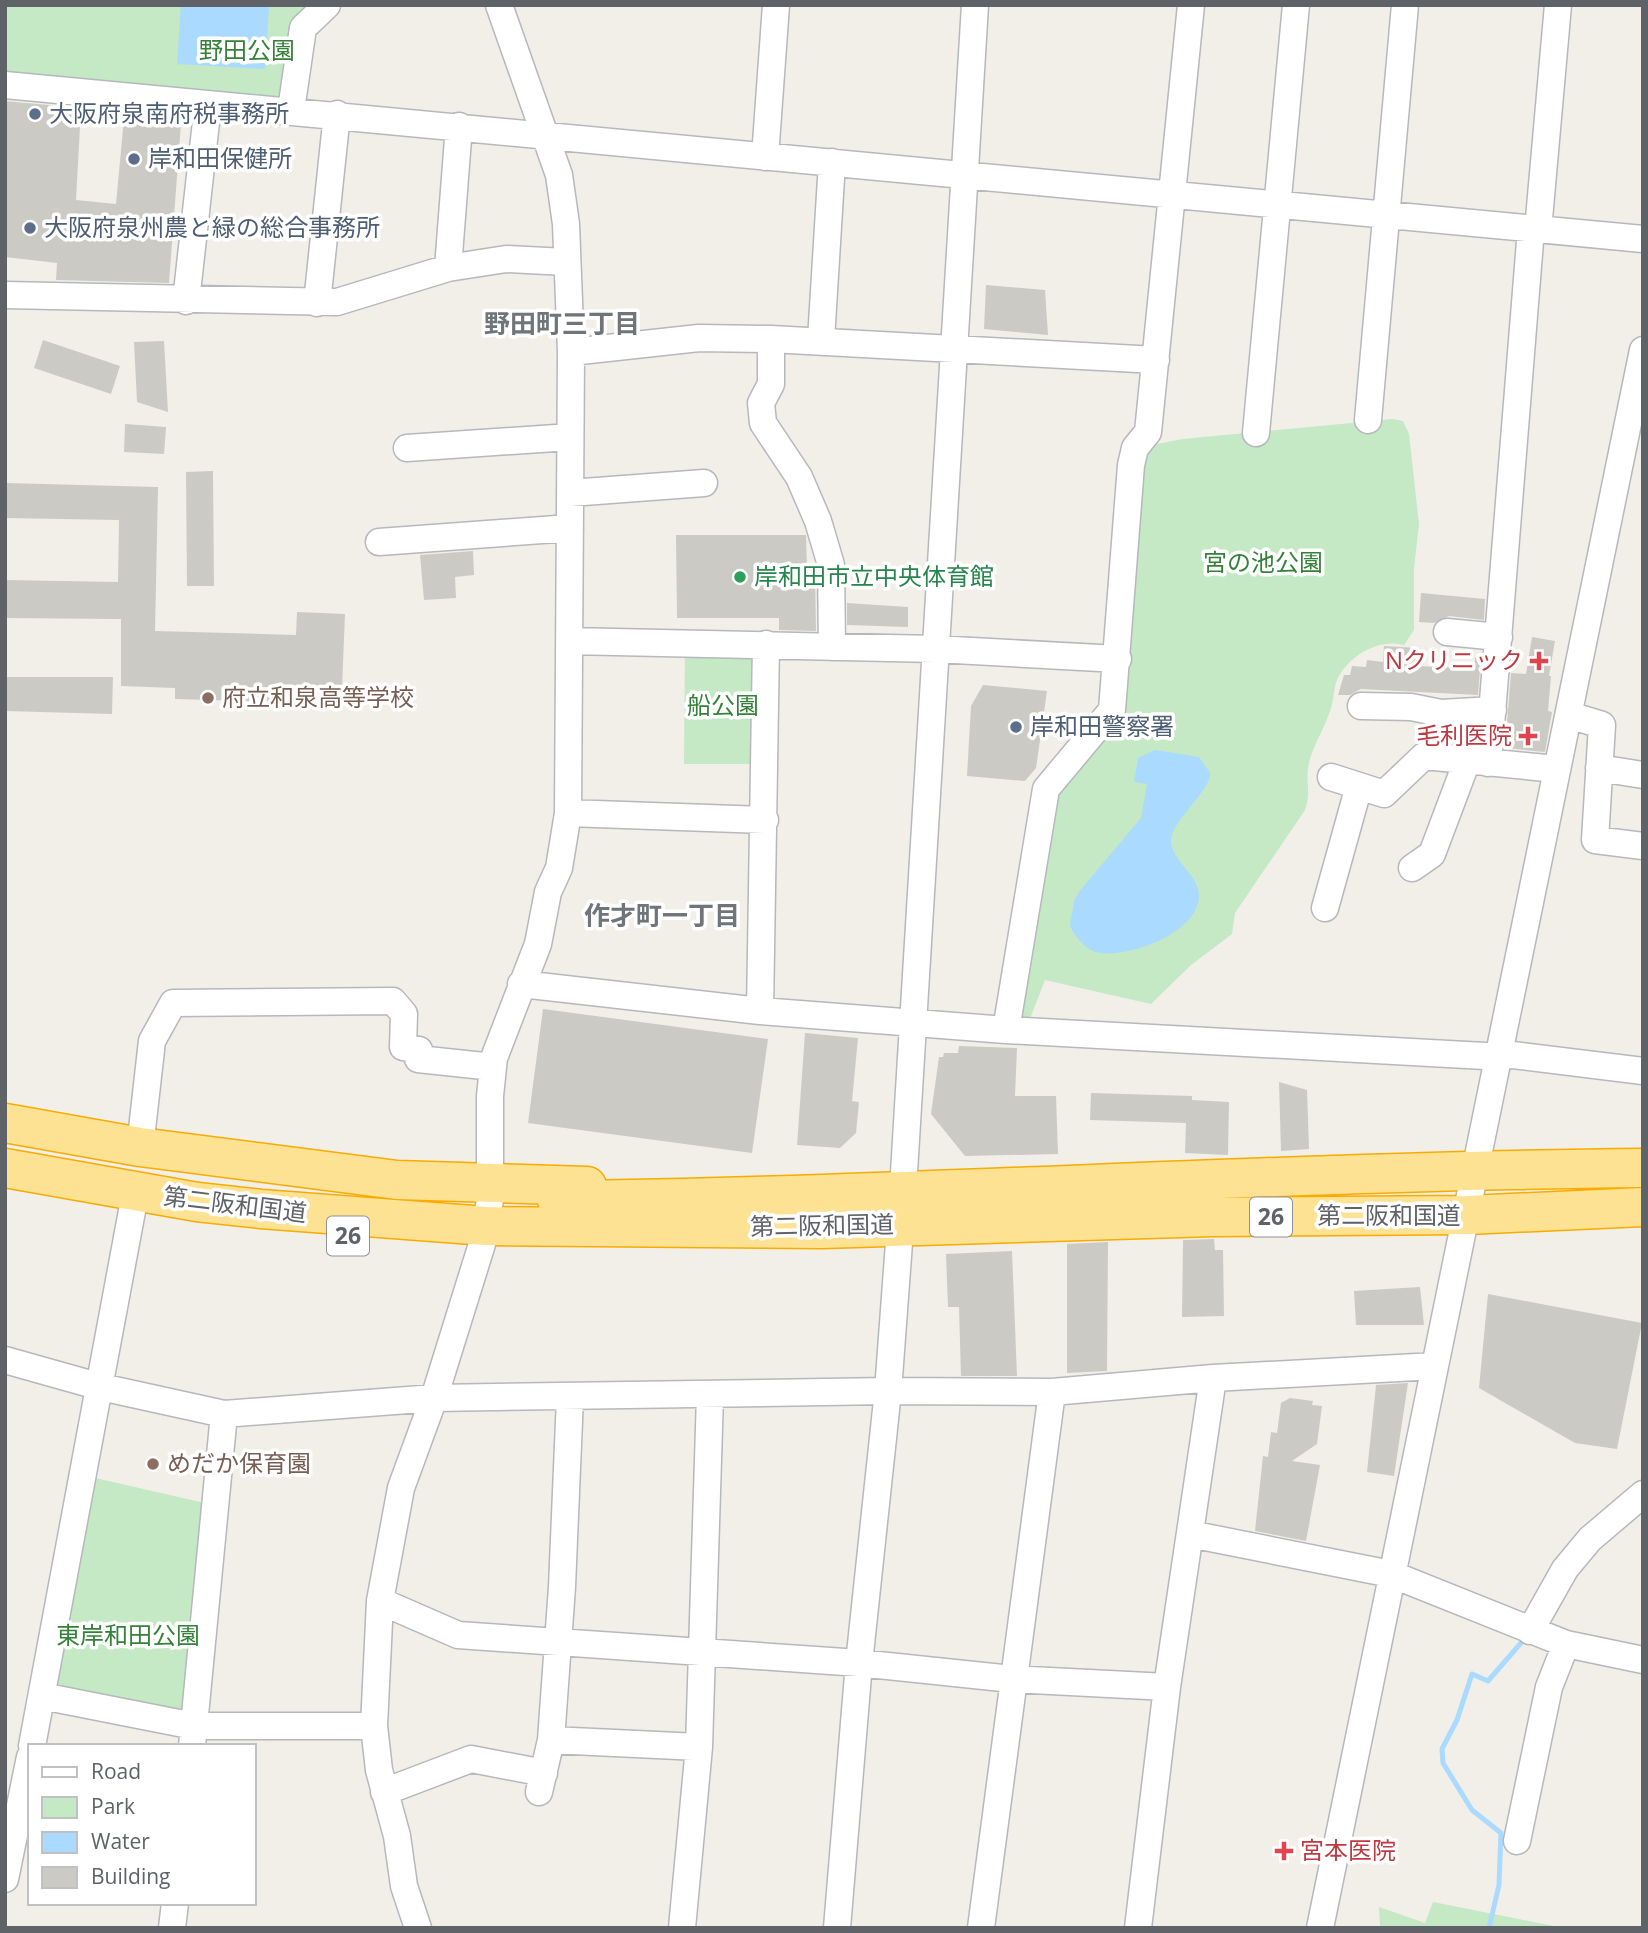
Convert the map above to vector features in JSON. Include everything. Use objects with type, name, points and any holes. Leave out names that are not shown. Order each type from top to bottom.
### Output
[{"type":"highway","name":"26","points":[[5,1123],[140,1147],[397,1180],[487,1214],[647,1241],[685,1213],[648,1186],[487,1214],[368,1238],[132,1211],[5,1190]]},
{"type":"highway","name":"第二阪和国道","points":[[5,1146],[178,1175],[297,1189],[442,1211]]},
{"type":"highway","name":"第二阪和国道","points":[[5,1168],[197,1202],[487,1214]]},
{"type":"highway","name":"第二阪和国道","points":[[685,1213],[901,1207],[1477,1170],[1643,1168]]},
{"type":"highway","name":"第二阪和国道","points":[[901,1207],[1468,1215],[1643,1207]]},
{"type":"street","points":[[291,110],[303,28],[327,5]]},
{"type":"street","points":[[418,1928],[404,1886],[397,1836],[384,1792],[374,1726],[380,1601],[401,1488],[434,1398],[487,1214],[493,1067],[521,984],[538,944],[548,892],[559,868],[568,813],[571,352],[566,224],[559,175],[499,5]]},
{"type":"street","points":[[765,157],[776,5]]},
{"type":"street","points":[[837,1928],[859,1663],[888,1391],[975,5]]},
{"type":"street","points":[[1006,1030],[1046,789],[1112,710],[1131,465],[1135,448],[1148,432],[1191,5]]},
{"type":"street","points":[[1256,433],[1296,5]]},
{"type":"street","points":[[1368,420],[1384,215],[1405,5]]},
{"type":"street","points":[[1412,868],[1432,854],[1478,762],[1493,710],[1535,230],[1558,5]]},
{"type":"street","points":[[5,85],[337,114],[964,177],[1643,239]]},
{"type":"street","points":[[186,301],[208,104]]},
{"type":"street","points":[[317,303],[337,114]]},
{"type":"street","points":[[448,268],[459,126]]},
{"type":"street","points":[[821,340],[832,162]]},
{"type":"street","points":[[5,295],[186,301],[337,302],[448,268],[506,259],[566,262]]},
{"type":"street","points":[[571,352],[699,338],[821,340],[1156,360]]},
{"type":"street","points":[[771,339],[771,383],[761,404],[763,423],[799,477],[818,521],[831,565],[832,647]]},
{"type":"street","points":[[1320,1928],[1643,350]]},
{"type":"street","points":[[407,448],[570,437]]},
{"type":"street","points":[[570,493],[704,483]]},
{"type":"street","points":[[379,542],[570,528]]},
{"type":"street","points":[[1447,632],[1499,637]]},
{"type":"street","points":[[569,641],[936,649],[1118,659]]},
{"type":"street","points":[[760,1011],[766,644]]},
{"type":"street","points":[[1361,706],[1410,708],[1441,713],[1493,710]]},
{"type":"street","points":[[1569,715],[1602,725],[1595,840],[1643,846]]},
{"type":"street","points":[[1331,778],[1384,794],[1424,757],[1556,769]]},
{"type":"street","points":[[1599,768],[1643,775]]},
{"type":"street","points":[[1325,908],[1359,786]]},
{"type":"street","points":[[568,813],[765,820]]},
{"type":"street","points":[[521,984],[760,1011],[1006,1030],[1498,1057],[1513,1055],[1643,1071]]},
{"type":"street","points":[[140,1147],[152,1041],[173,1003],[393,1001],[404,1014],[403,1047],[419,1050],[418,1059],[493,1067]]},
{"type":"street","points":[[32,1744],[132,1211]]},
{"type":"street","points":[[5,1360],[101,1387],[223,1414],[434,1398],[710,1396],[888,1391],[1052,1392],[1213,1378],[1435,1366]]},
{"type":"street","points":[[1138,1928],[1167,1687],[1213,1378]]},
{"type":"street","points":[[981,1928],[1052,1392]]},
{"type":"street","points":[[682,1928],[699,1747],[710,1396]]},
{"type":"street","points":[[384,1792],[471,1759],[541,1782],[551,1740],[559,1640],[570,1397]]},
{"type":"street","points":[[193,1736],[223,1414]]},
{"type":"street","points":[[1530,1631],[1565,1569],[1590,1539],[1643,1494]]},
{"type":"street","points":[[1190,1534],[1391,1574],[1566,1644],[1643,1660]]},
{"type":"street","points":[[380,1601],[458,1635],[859,1663],[1012,1679],[1167,1687]]},
{"type":"street","points":[[1517,1841],[1549,1687],[1566,1644]]},
{"type":"street","points":[[42,1696],[193,1736],[374,1726]]},
{"type":"street","points":[[551,1740],[699,1747]]},
{"type":"street","points":[[5,1879],[28,1767]]},
{"type":"street","points":[[172,1928],[175,1905]]},
{"type":"green space","name":"野田公園","points":[[5,5],[319,5],[286,99],[5,73]]},
{"type":"green space","name":"宮の池公園","points":[[1393,419],[1403,421],[1409,434],[1419,524],[1414,568],[1414,630],[1404,645],[1395,643],[1375,646],[1357,656],[1342,671],[1310,761],[1305,810],[1235,913],[1232,934],[1191,965],[1151,1004],[1045,980],[1029,1021],[1019,1020],[1049,812],[1073,766],[1117,726],[1122,714],[1142,451],[1157,444],[1183,439]]},
{"type":"green space","name":"船公園","points":[[685,647],[762,649],[761,764],[684,764]]},
{"type":"green space","name":"東岸和田公園","points":[[91,1477],[209,1504],[187,1721],[50,1692]]},
{"type":"green space","points":[[1433,1902],[1564,1928],[1380,1928],[1379,1907],[1425,1923]]},
{"type":"water","points":[[181,5],[269,5],[265,69],[177,64]]},
{"type":"water","points":[[1155,750],[1199,757],[1210,773],[1205,787],[1175,827],[1171,843],[1177,858],[1198,888],[1196,909],[1187,921],[1161,940],[1128,951],[1095,952],[1082,943],[1070,926],[1074,901],[1141,818],[1147,784],[1134,782],[1138,758]]},
{"type":"building","points":[[5,101],[81,108],[76,200],[116,204],[124,118],[181,123],[169,283],[56,280],[57,263],[5,257]]},
{"type":"building","points":[[986,285],[1045,290],[1048,335],[984,329]]},
{"type":"building","points":[[43,340],[120,366],[111,394],[34,368]]},
{"type":"building","points":[[164,341],[168,412],[137,402],[134,342]]},
{"type":"building","points":[[125,424],[166,427],[164,454],[124,452]]},
{"type":"building","points":[[213,471],[214,586],[187,586],[186,472]]},
{"type":"building","points":[[5,483],[158,487],[155,631],[296,635],[297,612],[345,614],[342,688],[284,685],[283,702],[175,699],[175,688],[121,686],[121,619],[5,618],[5,580],[118,582],[119,520],[5,518]]},
{"type":"building","points":[[676,535],[806,535],[807,570],[815,570],[816,631],[779,630],[779,618],[677,618]]},
{"type":"building","points":[[473,551],[474,575],[455,577],[456,598],[424,600],[420,555]]},
{"type":"building","points":[[1421,593],[1485,599],[1484,620],[1449,616],[1434,623],[1419,622]]},
{"type":"building","points":[[847,603],[908,607],[908,627],[847,625]]},
{"type":"building","points":[[1532,637],[1555,641],[1549,676],[1548,711],[1552,712],[1545,752],[1505,748],[1511,673],[1526,674]]},
{"type":"building","points":[[1384,646],[1418,648],[1418,666],[1475,669],[1475,657],[1481,657],[1478,695],[1361,689],[1350,695],[1338,695],[1344,675],[1350,675],[1352,666],[1366,667],[1367,660],[1383,662]]},
{"type":"building","points":[[5,677],[113,677],[112,714],[5,711]]},
{"type":"building","points":[[983,685],[1047,691],[1036,768],[1025,781],[967,776],[971,706]]},
{"type":"building","points":[[543,1009],[768,1039],[752,1153],[528,1123]]},
{"type":"building","points":[[805,1033],[858,1038],[852,1101],[859,1102],[856,1133],[840,1148],[797,1145]]},
{"type":"building","points":[[959,1046],[1017,1048],[1015,1096],[1056,1096],[1058,1154],[965,1156],[931,1114],[939,1057],[943,1057],[944,1053],[958,1053]]},
{"type":"building","points":[[1279,1082],[1307,1090],[1309,1149],[1281,1151]]},
{"type":"building","points":[[1091,1093],[1192,1096],[1192,1100],[1229,1102],[1228,1155],[1185,1153],[1186,1123],[1090,1120]]},
{"type":"building","points":[[1214,1239],[1215,1250],[1223,1250],[1224,1316],[1182,1317],[1183,1240]]},
{"type":"building","points":[[1108,1242],[1107,1371],[1067,1373],[1067,1244]]},
{"type":"building","points":[[1012,1251],[1017,1376],[961,1376],[959,1307],[948,1307],[946,1254]]},
{"type":"building","points":[[1420,1287],[1424,1325],[1356,1325],[1354,1291]]},
{"type":"building","points":[[1488,1294],[1642,1323],[1617,1449],[1575,1443],[1479,1388]]},
{"type":"building","points":[[1408,1383],[1394,1476],[1367,1472],[1376,1385]]},
{"type":"building","points":[[1290,1398],[1313,1401],[1312,1405],[1322,1406],[1317,1444],[1292,1461],[1320,1465],[1306,1541],[1255,1531],[1263,1456],[1268,1457],[1271,1432],[1277,1433],[1281,1403]]},
{"type":"waterway","points":[[1489,1928],[1499,1885],[1501,1833],[1472,1810],[1443,1763],[1442,1749],[1457,1720],[1472,1674],[1488,1681],[1527,1636]]},
{"type":"place","name":"大阪府泉南府税事務所","points":[[35,114]]},
{"type":"place","name":"岸和田保健所","points":[[134,159]]},
{"type":"place","name":"大阪府泉州農と緑の総合事務所","points":[[30,228]]},
{"type":"place","name":"岸和田市立中央体育館","points":[[740,577]]},
{"type":"place","name":"Nクリニック","points":[[1539,661]]},
{"type":"place","name":"府立和泉高等学校","points":[[208,698]]},
{"type":"place","name":"岸和田警察署","points":[[1016,727]]},
{"type":"place","name":"毛利医院","points":[[1528,736]]},
{"type":"place","name":"めだか保育園","points":[[153,1464]]},
{"type":"place","name":"宮本医院","points":[[1284,1851]]},
{"type":"district","name":"野田町三丁目","points":[[562,324]]},
{"type":"district","name":"作才町一丁目","points":[[662,916]]}]
